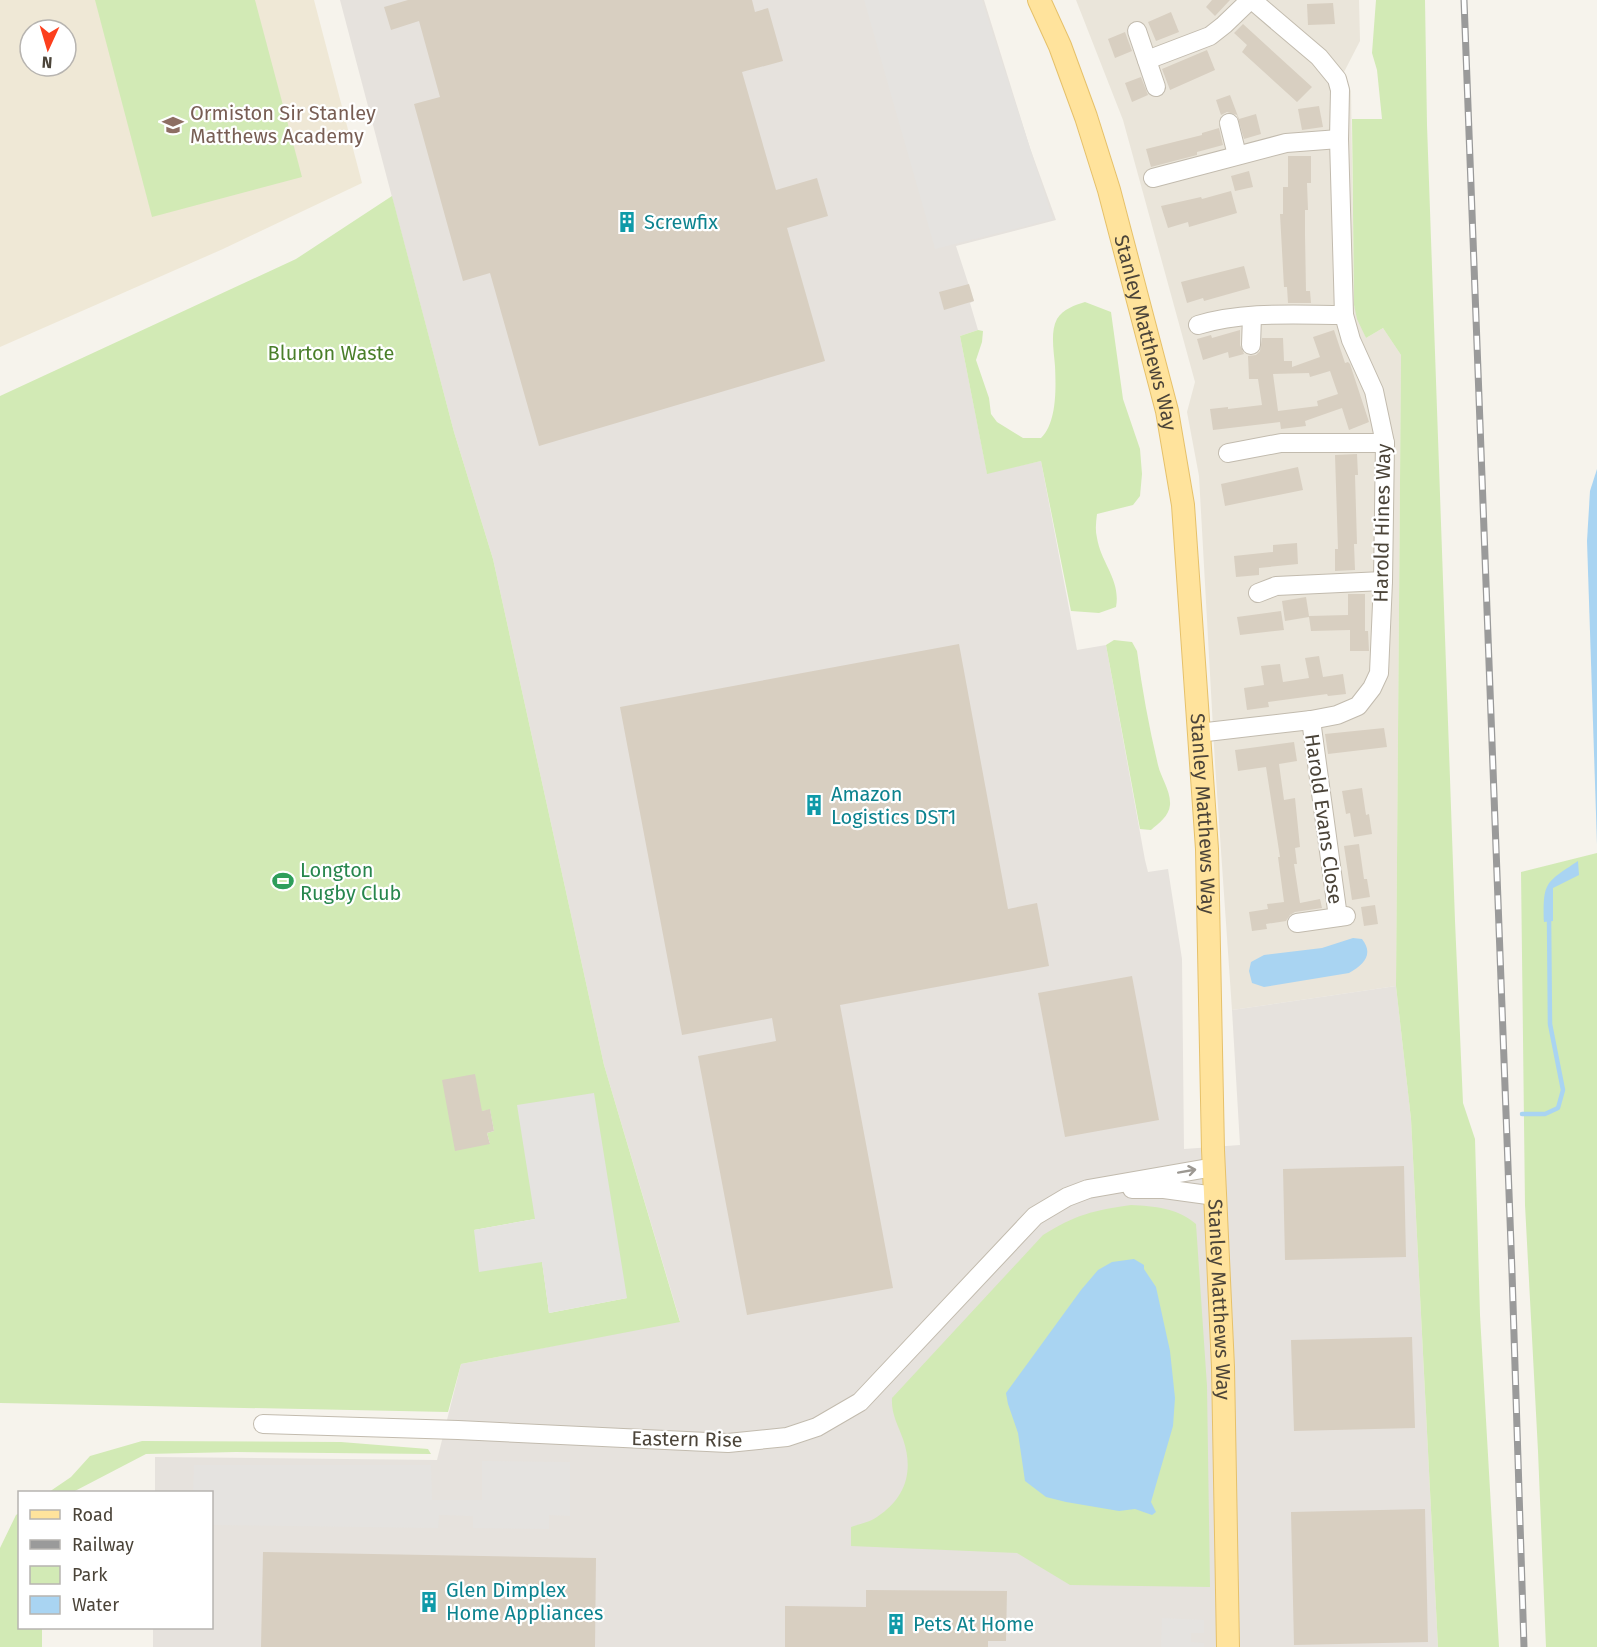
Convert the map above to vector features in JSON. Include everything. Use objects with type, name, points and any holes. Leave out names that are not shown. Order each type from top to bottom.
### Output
[{"type":"main road","name":"Stanley Matthews Way","points":[[1039,0],[1060,46],[1086,117],[1123,240],[1167,411],[1183,505],[1207,849],[1214,1167],[1223,1367],[1228,1647]]},
{"type":"street","name":"Harold Hines Way","points":[[1198,733],[1337,715],[1358,706],[1372,688],[1379,673],[1385,443],[1374,391],[1351,340],[1344,315],[1339,139],[1340,90],[1337,79],[1319,57],[1251,0]]},
{"type":"street","points":[[1147,60],[1209,36],[1224,26],[1251,0]]},
{"type":"street","points":[[1137,31],[1156,87]]},
{"type":"street","points":[[1229,123],[1237,155]]},
{"type":"street","points":[[1154,178],[1286,142],[1339,139]]},
{"type":"street","points":[[1198,325],[1216,320],[1252,316],[1344,315]]},
{"type":"street","points":[[1251,345],[1252,316]]},
{"type":"street","points":[[1228,453],[1281,443],[1385,443]]},
{"type":"street","points":[[1258,593],[1276,586],[1383,581]]},
{"type":"street","name":"Harold Evans Close","points":[[1297,923],[1342,917],[1311,720]]},
{"type":"street","name":"Eastern Rise","points":[[263,1424],[411,1428],[728,1443],[787,1437],[817,1427],[860,1402],[1035,1216],[1067,1197],[1089,1189],[1214,1167]]},
{"type":"street","name":"Eastern Rise","points":[[1089,1189],[1164,1189],[1215,1196]]},
{"type":"shaded area","name":"Ormiston Sir Stanley Matthews Academy","points":[[0,0],[314,0],[362,183],[223,249],[0,347]]},
{"type":"shaded area","points":[[340,0],[984,0],[1030,148],[1056,220],[956,246],[974,301],[970,303],[978,330],[960,336],[987,473],[1041,461],[1077,650],[1106,645],[1148,872],[1168,869],[1182,959],[1184,1149],[1240,1145],[1232,1010],[1396,986],[1411,1119],[1438,1647],[153,1647],[153,1629],[213,1629],[213,1491],[155,1491],[155,1457],[437,1460],[461,1364],[680,1321],[604,1065],[493,559],[454,432]]},
{"type":"shaded area","points":[[864,0],[982,0],[1053,219],[935,249]]},
{"type":"shaded area","points":[[1076,0],[1359,0],[1360,41],[1343,74],[1351,91],[1354,305],[1366,338],[1383,328],[1401,355],[1396,986],[1232,1010],[1199,476],[1187,412],[1195,382],[1123,120]]},
{"type":"shaded area","points":[[594,1093],[627,1298],[549,1313],[542,1262],[479,1272],[474,1230],[535,1219],[517,1105]]},
{"type":"shaded area","points":[[482,1461],[570,1462],[570,1516],[549,1515],[549,1529],[473,1528],[473,1516],[439,1515],[438,1528],[213,1525],[213,1491],[193,1491],[194,1465],[431,1465],[432,1500],[482,1500]]},
{"type":"shaded area","points":[[1162,1618],[1204,1620],[1204,1633],[1191,1633],[1191,1642],[1204,1643],[1204,1647],[1161,1647]]},
{"type":"green space","points":[[95,0],[255,0],[302,177],[152,217]]},
{"type":"green space","points":[[1376,0],[1425,0],[1427,125],[1463,1103],[1475,1139],[1480,1315],[1499,1647],[1438,1647],[1411,1119],[1396,986],[1401,355],[1383,328],[1366,338],[1357,319],[1354,305],[1352,119],[1382,119],[1377,70],[1372,53]]},
{"type":"green space","name":"Longton Rugby Club","points":[[392,196],[454,432],[493,559],[604,1065],[680,1322],[461,1364],[448,1412],[0,1403],[0,396],[296,259]],"holes":[[[442,1080],[482,1111],[490,1110],[494,1131],[487,1133],[490,1144]],[[535,1219],[627,1298],[549,1313],[542,1261],[474,1230]]]},
{"type":"green space","points":[[1085,302],[1111,312],[1123,399],[1140,449],[1142,474],[1140,496],[1133,505],[1097,514],[1096,529],[1099,547],[1116,588],[1117,597],[1116,607],[1099,613],[1071,611],[1041,461],[987,474],[960,336],[978,330],[983,331],[976,360],[989,398],[991,414],[997,422],[1023,438],[1041,438],[1053,414],[1055,324],[1066,310]]},
{"type":"green space","points":[[1114,640],[1132,642],[1137,651],[1159,770],[1169,795],[1168,813],[1151,830],[1140,829],[1106,645]]},
{"type":"green space","points":[[1597,853],[1597,1647],[1546,1647],[1525,1205],[1521,872]]},
{"type":"green space","points":[[1131,1205],[1174,1211],[1196,1224],[1207,1386],[1210,1587],[1070,1585],[1017,1553],[851,1546],[851,1527],[871,1520],[887,1510],[905,1483],[908,1462],[894,1414],[892,1398],[1043,1235],[1085,1214]]},
{"type":"green space","points":[[142,1441],[341,1442],[428,1449],[431,1454],[236,1452],[146,1454],[75,1491],[50,1491],[71,1477],[90,1456]]},
{"type":"green space","points":[[18,1514],[18,1629],[42,1629],[42,1647],[0,1647],[0,1548]]},
{"type":"water","points":[[1597,469],[1597,844],[1587,541],[1590,491]]},
{"type":"water","points":[[1578,861],[1579,875],[1553,888],[1553,921],[1544,922],[1544,899],[1548,885],[1552,879]]},
{"type":"water","points":[[1353,938],[1362,939],[1366,944],[1367,954],[1363,963],[1349,973],[1264,987],[1252,983],[1249,971],[1251,962],[1264,955],[1322,948]]},
{"type":"water","points":[[1134,1259],[1144,1265],[1144,1269],[1156,1287],[1170,1351],[1175,1398],[1173,1426],[1151,1502],[1156,1512],[1152,1515],[1135,1509],[1119,1511],[1046,1497],[1025,1481],[1018,1433],[1006,1393],[1098,1270],[1112,1262]]},
{"type":"building","name":"Screwfix","points":[[408,0],[752,0],[755,12],[768,8],[783,61],[742,72],[776,190],[817,178],[828,216],[787,228],[825,361],[539,446],[490,273],[463,281],[414,104],[440,97],[419,21],[391,30],[384,7]]},
{"type":"building","points":[[1212,0],[1230,0],[1215,16],[1206,7]]},
{"type":"building","points":[[1333,3],[1335,24],[1308,25],[1307,4]]},
{"type":"building","points":[[1171,12],[1179,32],[1156,41],[1148,22]]},
{"type":"building","points":[[1243,24],[1312,87],[1297,102],[1242,52],[1247,45],[1234,33]]},
{"type":"building","points":[[1125,32],[1132,51],[1115,58],[1108,39]]},
{"type":"building","points":[[1207,50],[1215,70],[1170,90],[1162,69]]},
{"type":"building","points":[[1141,77],[1148,95],[1132,102],[1125,83]]},
{"type":"building","points":[[1230,95],[1239,119],[1256,114],[1261,134],[1244,139],[1237,115],[1227,112],[1221,115],[1216,100]]},
{"type":"building","points":[[1319,106],[1323,127],[1302,130],[1298,109]]},
{"type":"building","points":[[1219,128],[1223,145],[1197,152],[1197,155],[1151,167],[1146,149],[1202,135],[1202,133]]},
{"type":"building","points":[[1288,156],[1311,156],[1311,183],[1307,183],[1308,210],[1305,210],[1305,235],[1306,291],[1310,291],[1311,303],[1288,303],[1287,287],[1284,287],[1280,214],[1283,214],[1283,187],[1288,187]]},
{"type":"building","points":[[1249,171],[1253,187],[1235,191],[1231,176]]},
{"type":"building","points":[[1231,191],[1237,213],[1189,227],[1188,222],[1168,228],[1161,206]]},
{"type":"building","points":[[1244,266],[1250,288],[1204,301],[1203,298],[1187,303],[1181,282]]},
{"type":"building","points":[[969,284],[974,301],[944,310],[939,292]]},
{"type":"building","points":[[1240,330],[1240,345],[1244,354],[1229,358],[1228,352],[1203,360],[1197,339],[1211,335],[1212,338]]},
{"type":"building","points":[[1334,330],[1345,363],[1350,364],[1369,422],[1349,430],[1342,408],[1305,421],[1306,426],[1281,429],[1280,422],[1213,430],[1210,409],[1262,405],[1258,379],[1249,379],[1248,356],[1256,355],[1260,351],[1262,338],[1283,338],[1284,361],[1292,361],[1292,367],[1320,357],[1313,337]],"holes":[[[1330,371],[1338,394],[1317,401],[1318,406],[1278,411],[1273,374],[1309,373],[1310,377]]]},
{"type":"building","points":[[1357,454],[1355,570],[1335,571],[1335,549],[1338,549],[1335,455]]},
{"type":"building","points":[[1298,467],[1303,490],[1225,506],[1221,484]]},
{"type":"building","points":[[1297,543],[1298,564],[1259,568],[1259,575],[1236,577],[1234,556],[1273,552],[1273,545]]},
{"type":"building","points":[[1348,594],[1365,594],[1365,631],[1368,631],[1369,651],[1350,651],[1350,630],[1311,631],[1309,617],[1285,621],[1282,601],[1306,597],[1309,616],[1348,615]]},
{"type":"building","points":[[1281,611],[1284,630],[1240,635],[1237,617]]},
{"type":"building","name":"Amazon Logistics DST1","points":[[959,644],[1008,909],[1037,903],[1049,966],[840,1005],[893,1288],[747,1315],[698,1056],[776,1041],[772,1018],[682,1035],[620,707]]},
{"type":"building","points":[[1319,656],[1323,677],[1343,674],[1346,694],[1328,696],[1327,694],[1268,702],[1269,707],[1247,710],[1244,688],[1264,685],[1261,666],[1280,664],[1283,682],[1309,678],[1305,658]]},
{"type":"building","points":[[1384,728],[1387,747],[1328,754],[1325,734]]},
{"type":"building","points":[[1294,742],[1297,761],[1279,764],[1284,800],[1295,798],[1300,847],[1295,848],[1297,864],[1294,864],[1300,903],[1320,899],[1322,908],[1295,912],[1286,921],[1266,924],[1267,929],[1252,931],[1249,912],[1268,909],[1267,904],[1284,902],[1278,857],[1280,857],[1266,767],[1238,771],[1235,750]]},
{"type":"building","points":[[1362,788],[1366,815],[1369,814],[1372,834],[1354,837],[1350,813],[1346,814],[1342,791]]},
{"type":"building","points":[[1359,844],[1364,879],[1367,879],[1370,897],[1352,900],[1344,846]]},
{"type":"building","points":[[1375,905],[1378,924],[1364,926],[1361,907]]},
{"type":"building","points":[[1132,976],[1159,1120],[1065,1137],[1038,993]]},
{"type":"building","points":[[475,1074],[482,1111],[490,1109],[494,1131],[487,1133],[490,1144],[455,1151],[442,1080]]},
{"type":"building","points":[[1404,1166],[1406,1257],[1285,1260],[1283,1169]]},
{"type":"building","points":[[1412,1337],[1415,1428],[1294,1431],[1291,1340]]},
{"type":"building","points":[[1425,1509],[1428,1642],[1294,1645],[1291,1512]]},
{"type":"building","name":"Glen Dimplex Home Appliances","points":[[263,1552],[596,1558],[595,1647],[261,1647]]},
{"type":"building","name":"Pets At Home","points":[[866,1590],[1007,1591],[1006,1641],[988,1641],[988,1647],[785,1647],[785,1606],[866,1607]]},
{"type":"waterway","points":[[1522,1114],[1545,1114],[1558,1108],[1563,1090],[1550,1024],[1549,916]]},
{"type":"railway","points":[[1464,0],[1524,1647]]},
{"type":"place","name":"Ormiston Sir Stanley Matthews Academy","points":[[173,125]]},
{"type":"place","name":"Screwfix","points":[[627,222]]},
{"type":"place","name":"Amazon Logistics DST1","points":[[814,805]]},
{"type":"place","name":"Longton Rugby Club","points":[[283,881]]},
{"type":"place","name":"Glen Dimplex Home Appliances","points":[[429,1602]]},
{"type":"place","name":"Pets At Home","points":[[896,1624]]},
{"type":"park label","name":"Blurton Waste","points":[[331,353]]}]
